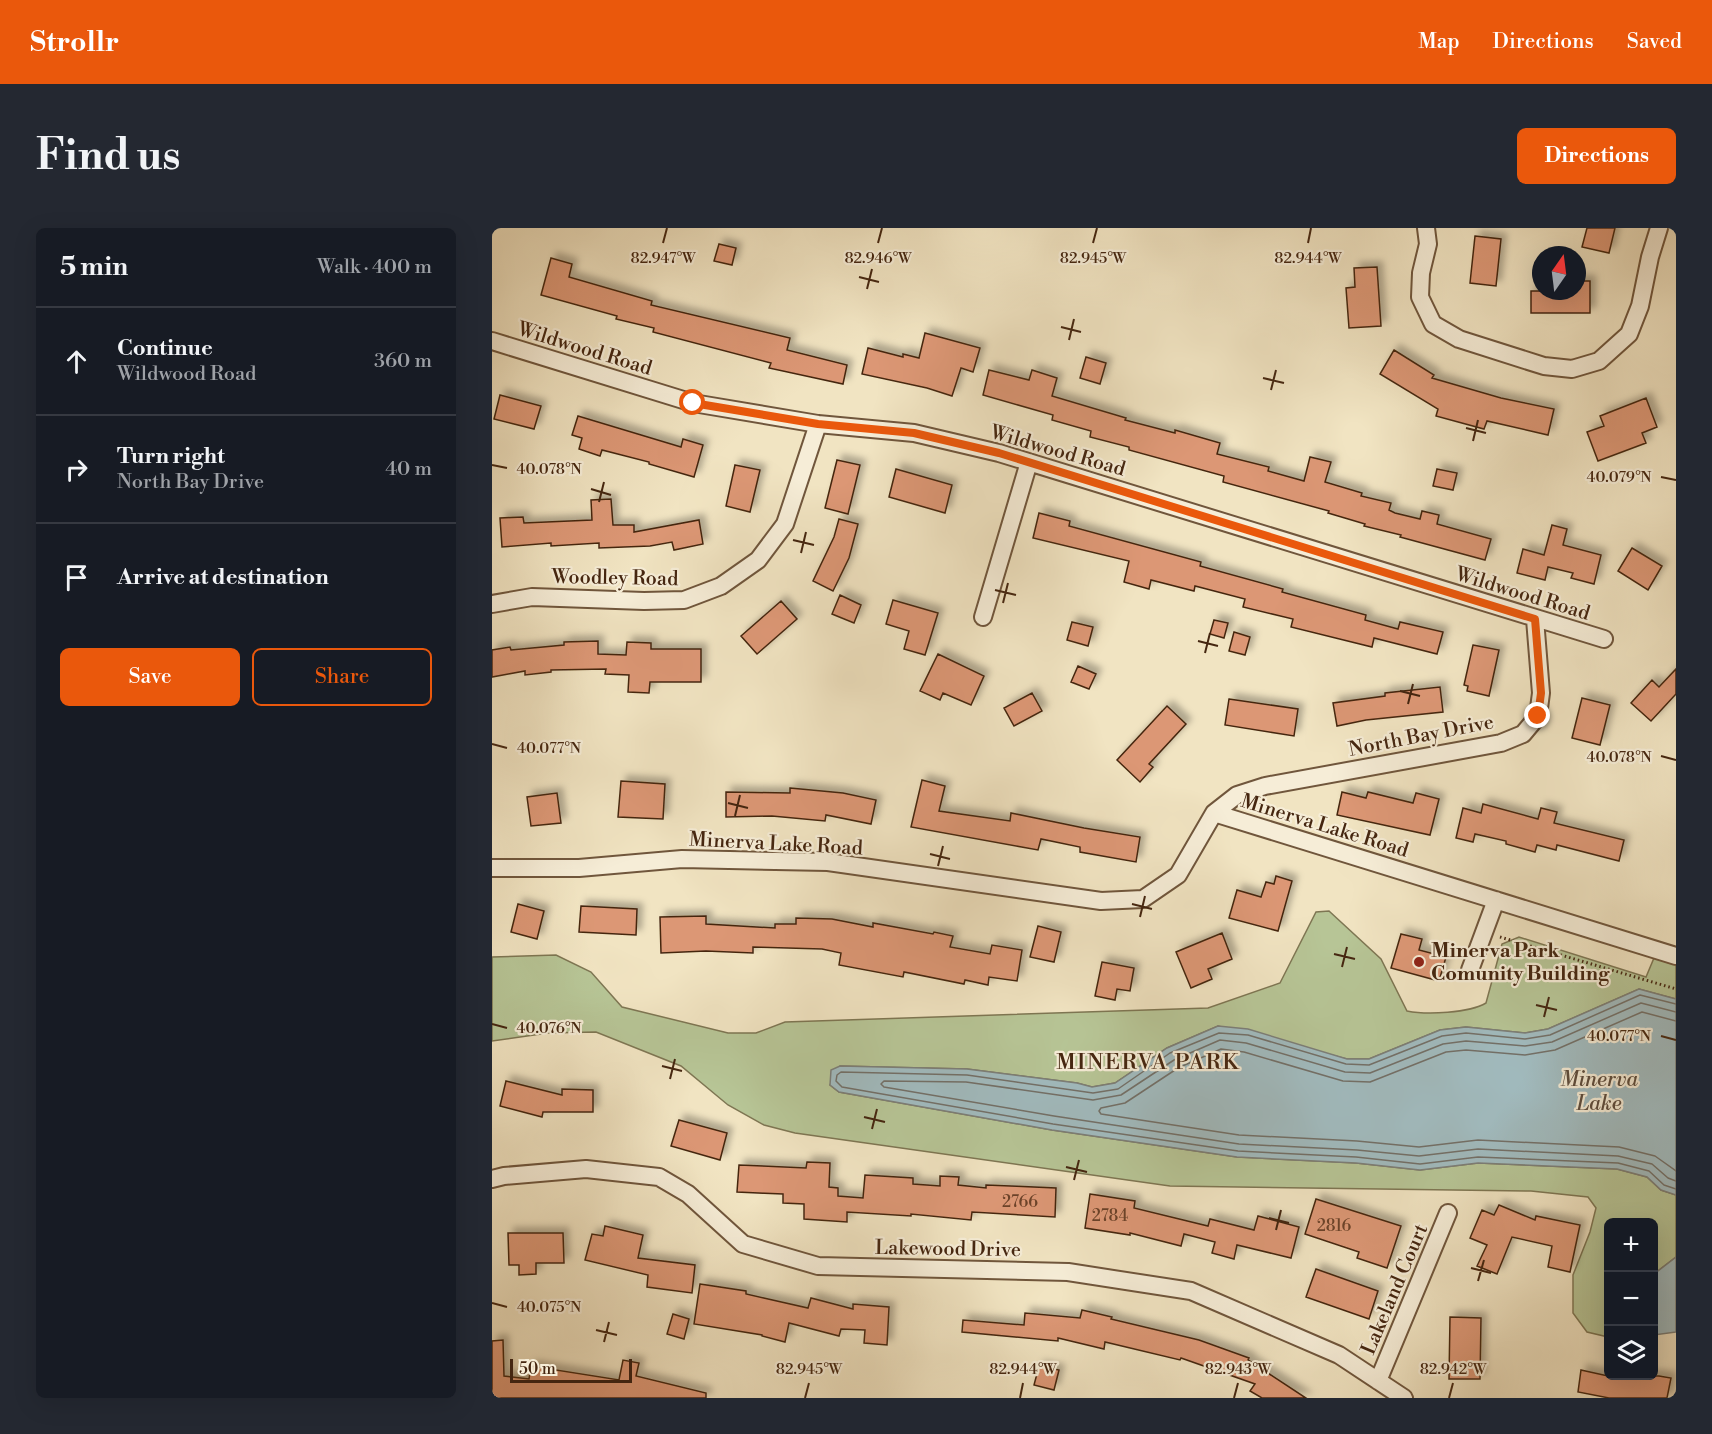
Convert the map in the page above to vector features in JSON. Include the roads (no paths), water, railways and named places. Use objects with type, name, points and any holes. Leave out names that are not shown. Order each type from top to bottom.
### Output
[{"type":"street","points":[[1426,228],[1428,244],[1421,273],[1420,297],[1433,324],[1459,339],[1544,366],[1572,369],[1599,361],[1629,334],[1640,306],[1650,257],[1659,228]]},
{"type":"street","name":"Wildwood Road","points":[[492,341],[693,403],[818,424],[914,433],[1029,462],[1604,639]]},
{"type":"street","name":"Woodley Road","points":[[492,604],[532,597],[644,602],[684,600],[721,586],[758,560],[785,524],[818,424]]},
{"type":"street","points":[[983,617],[1029,462]]},
{"type":"street","name":"North Bay Drive","points":[[1214,813],[1237,795],[1264,786],[1501,743],[1523,734],[1538,716],[1541,693],[1535,619]]},
{"type":"street","name":"Minerva Lake Road","points":[[492,868],[579,868],[682,859],[828,862],[1101,901],[1143,899],[1178,874],[1214,813],[1676,956]]},
{"type":"street","points":[[1470,970],[1496,900]]},
{"type":"street","name":"Lakewood Drive","points":[[492,1179],[586,1168],[659,1177],[688,1194],[743,1244],[818,1266],[1068,1272],[1191,1291],[1339,1355],[1404,1398]]},
{"type":"street","name":"Lakeland Court","points":[[1378,1381],[1448,1214]]},
{"type":"water","name":"Minerva Lake","points":[[1639,989],[1676,999],[1676,1195],[1661,1190],[1647,1177],[1617,1169],[1478,1163],[1420,1170],[1356,1163],[1237,1157],[1052,1130],[839,1092],[830,1085],[831,1070],[840,1066],[967,1069],[1077,1083],[1092,1087],[1115,1083],[1167,1048],[1218,1026],[1248,1029],[1347,1059],[1369,1059],[1440,1030],[1466,1027],[1525,1033],[1548,1029]]},
{"type":"water","points":[[1676,1257],[1676,1332],[1658,1334],[1658,1271]]},
{"type":"place","name":"Minerva Park Comunity Building","points":[[1419,962]]},
{"type":"district","name":"MINERVA PARK","points":[[1148,1061]]}]
